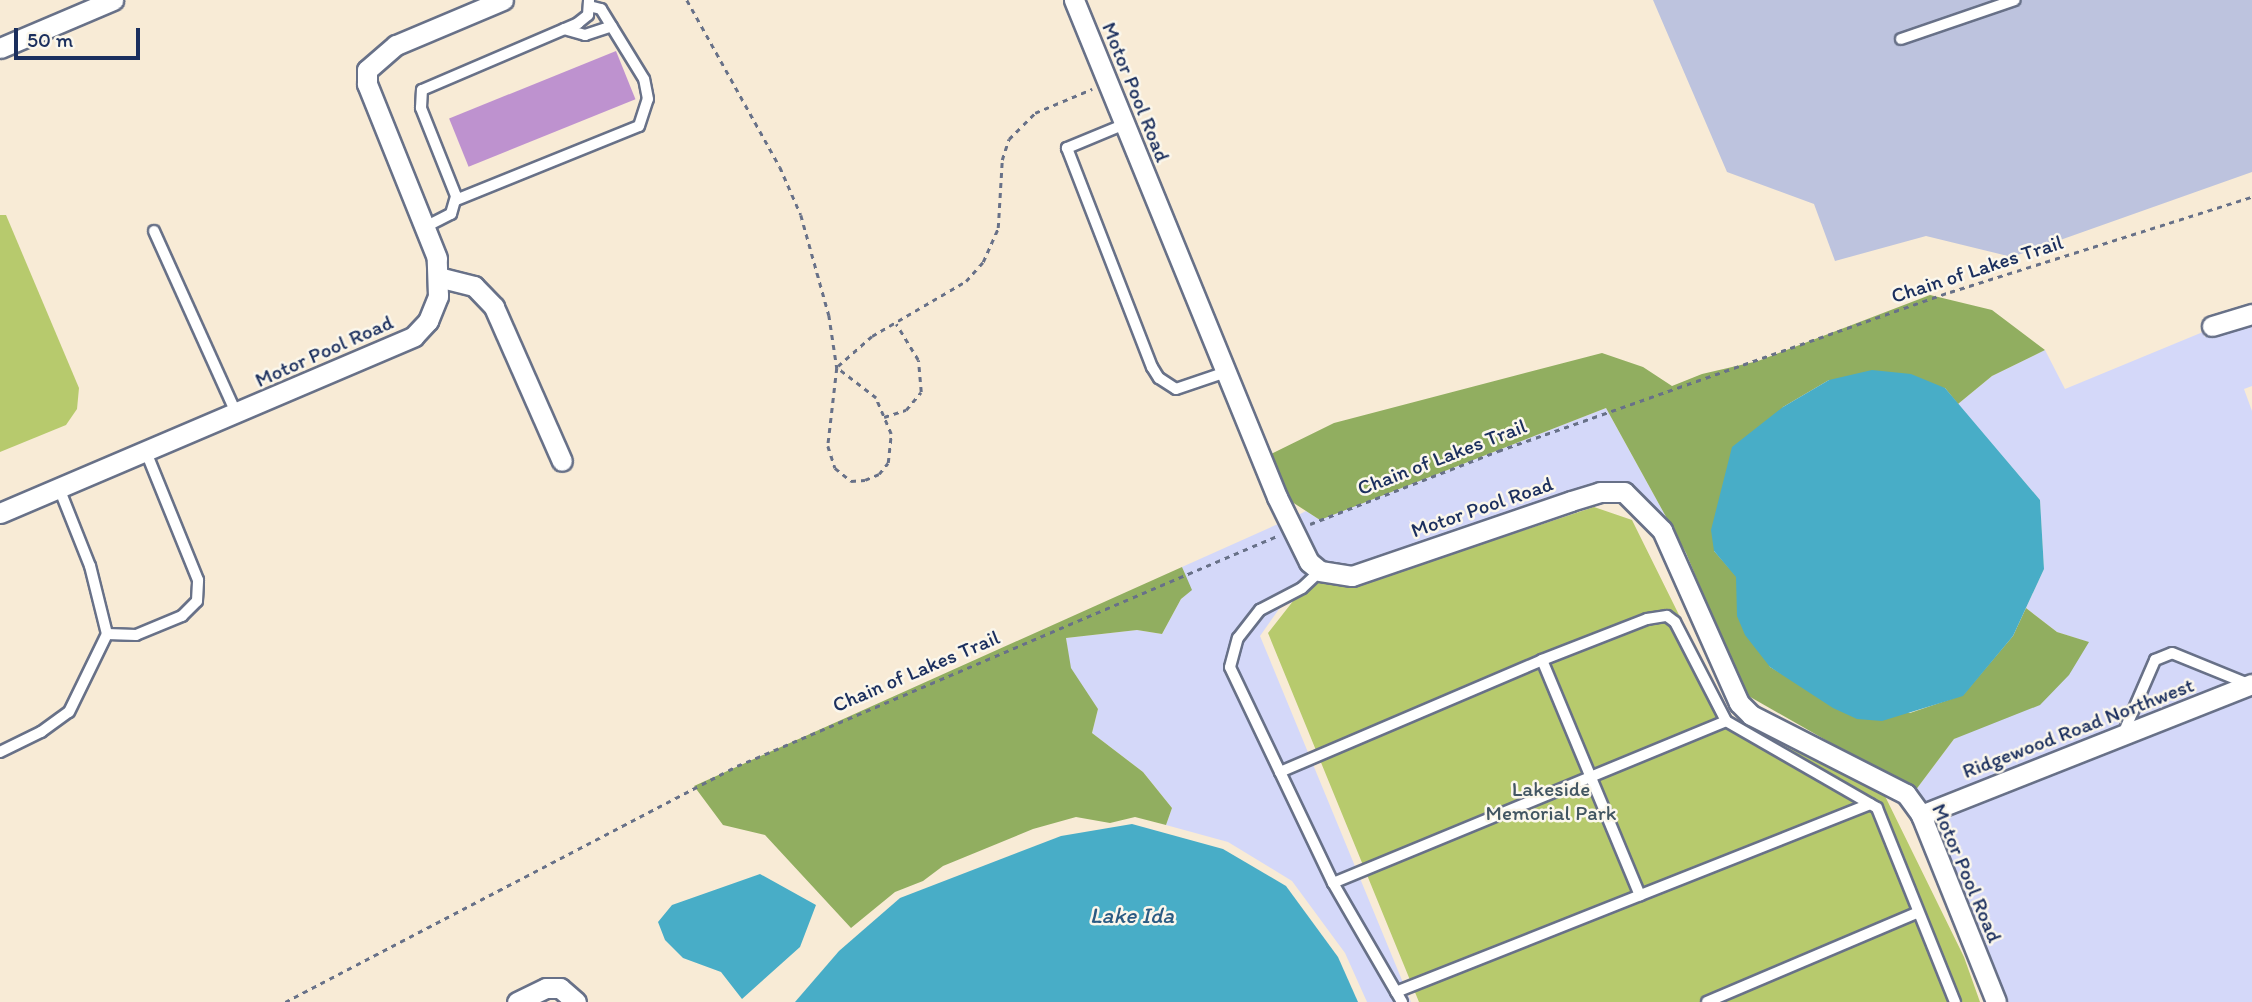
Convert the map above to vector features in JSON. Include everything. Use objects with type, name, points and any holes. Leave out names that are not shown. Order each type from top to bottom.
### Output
[{"type":"street","points":[[0,48],[113,0]]},
{"type":"street","name":"Motor Pool Road","points":[[0,513],[414,336],[433,308],[438,277],[427,226],[367,84],[367,70],[396,45],[503,0]]},
{"type":"street","name":"Motor Pool Road","points":[[1074,0],[1292,531],[1309,562],[1320,571],[1352,576],[1571,500],[1600,492],[1624,492],[1662,530],[1739,703],[1751,715],[1906,794],[1920,815],[1996,1002]]},
{"type":"street","points":[[438,277],[474,286],[495,307],[562,461]]},
{"type":"street","points":[[2211,326],[2252,314]]},
{"type":"street","name":"Ridgewood Road Northwest","points":[[1920,815],[2251,685]]},
{"type":"street","points":[[517,1002],[546,988],[560,988],[576,1002]]},
{"type":"lane","points":[[1901,39],[2015,0]]},
{"type":"lane","points":[[427,226],[451,214],[456,200],[421,108],[422,90],[563,29],[588,15],[589,3],[601,9],[644,79],[648,99],[639,126],[456,200]]},
{"type":"lane","points":[[563,29],[586,35],[612,26]]},
{"type":"lane","points":[[1125,124],[1067,148],[1152,367],[1158,378],[1177,389],[1226,372]]},
{"type":"lane","points":[[154,230],[236,414]]},
{"type":"lane","points":[[107,634],[136,635],[182,616],[197,601],[198,580],[146,452]]},
{"type":"lane","points":[[0,752],[41,732],[69,712],[107,634],[90,566],[59,488]]},
{"type":"lane","points":[[1320,571],[1302,588],[1260,610],[1238,639],[1230,667],[1333,883],[1402,1002]]},
{"type":"lane","points":[[1280,772],[1542,660],[1647,619],[1667,616],[1675,622],[1726,722],[1877,808],[1955,1002]]},
{"type":"lane","points":[[2123,735],[2155,660],[2172,653],[2251,685]]},
{"type":"lane","points":[[1542,660],[1640,895]]},
{"type":"lane","points":[[1333,883],[1726,722]]},
{"type":"lane","points":[[1396,992],[1870,804]]},
{"type":"lane","points":[[1707,1002],[1917,913]]},
{"type":"path","points":[[687,0],[780,167],[801,215],[829,315],[837,368],[828,446],[835,468],[850,481],[879,474],[888,463],[891,434],[876,398],[837,368]]},
{"type":"path","points":[[837,368],[895,323],[965,281],[993,248],[1002,160],[1019,126],[1052,104],[1108,83]]},
{"type":"path","name":"Chain of Lakes Trail","points":[[285,1002],[737,766],[1205,563],[1498,451],[1950,292],[2252,197]]},
{"type":"path","points":[[884,417],[906,410],[922,392],[918,360],[895,323]]},
{"type":"shaded area","points":[[1653,0],[2252,0],[2252,172],[2012,257],[1926,236],[1835,261],[1814,204],[1727,172]]},
{"type":"shaded area","points":[[2252,323],[2252,386],[2244,389],[2252,411],[2252,675],[1925,804],[1915,791],[1954,739],[1983,725],[2088,642],[2057,632],[2026,608],[2044,569],[2040,500],[1958,404],[1992,376],[2045,350],[2065,389],[2203,332],[2205,337]]},
{"type":"shaded area","points":[[1606,408],[1686,553],[1741,687],[1671,526],[1631,486],[1569,492],[1351,567],[1325,563],[1317,556],[1296,516],[1306,511],[1320,520]]},
{"type":"shaded area","points":[[1278,524],[1309,575],[1301,578],[1260,636],[1411,1002],[1367,1002],[1345,953],[1292,881],[1228,842],[1166,825],[1172,808],[1143,772],[1092,733],[1098,709],[1070,668],[1066,638],[1137,630],[1162,634],[1181,599],[1191,590],[1182,567]]},
{"type":"shaded area","points":[[2252,694],[2252,1002],[2006,1002],[1933,819]]},
{"type":"green space","points":[[0,215],[6,215],[79,388],[77,409],[66,425],[0,452]]},
{"type":"green space","points":[[1930,295],[1992,310],[2045,350],[1992,376],[1958,404],[1945,388],[1829,380],[1783,407],[1714,551],[1737,577],[1770,667],[1801,685],[1910,713],[1963,695],[2013,636],[2026,608],[2057,632],[2089,642],[2069,675],[2040,705],[1954,739],[1915,791],[1745,694],[1686,553],[1606,408],[1320,520],[1289,500],[1271,454],[1334,423],[1602,353],[1643,367],[1672,386],[1702,374],[1758,361]]},
{"type":"green space","name":"Lakeside Memorial Park","points":[[1594,507],[1632,520],[1731,720],[1884,794],[1964,957],[1980,1002],[1419,1002],[1268,633],[1308,582],[1413,567]]},
{"type":"green space","points":[[1182,567],[1192,590],[1181,599],[1162,634],[1137,630],[1066,638],[1071,668],[1098,709],[1092,733],[1143,772],[1172,808],[1166,825],[1135,817],[1110,823],[1076,817],[1033,829],[943,866],[923,881],[895,892],[851,928],[765,835],[723,825],[694,786]]},
{"type":"water","points":[[1872,370],[1911,374],[1945,388],[2040,500],[2044,569],[2013,636],[1963,696],[1882,721],[1857,719],[1833,708],[1770,667],[1745,635],[1737,616],[1736,577],[1714,551],[1711,530],[1732,447],[1783,407],[1829,380]]},
{"type":"water","name":"Lake Ida","points":[[1132,824],[1223,849],[1286,886],[1338,957],[1358,1002],[795,1002],[839,951],[900,898],[1061,836]]},
{"type":"water","points":[[760,874],[816,905],[800,947],[742,999],[721,972],[683,958],[665,940],[658,922],[672,905]]},
{"type":"building","points":[[616,51],[635,99],[469,167],[449,118]]}]
